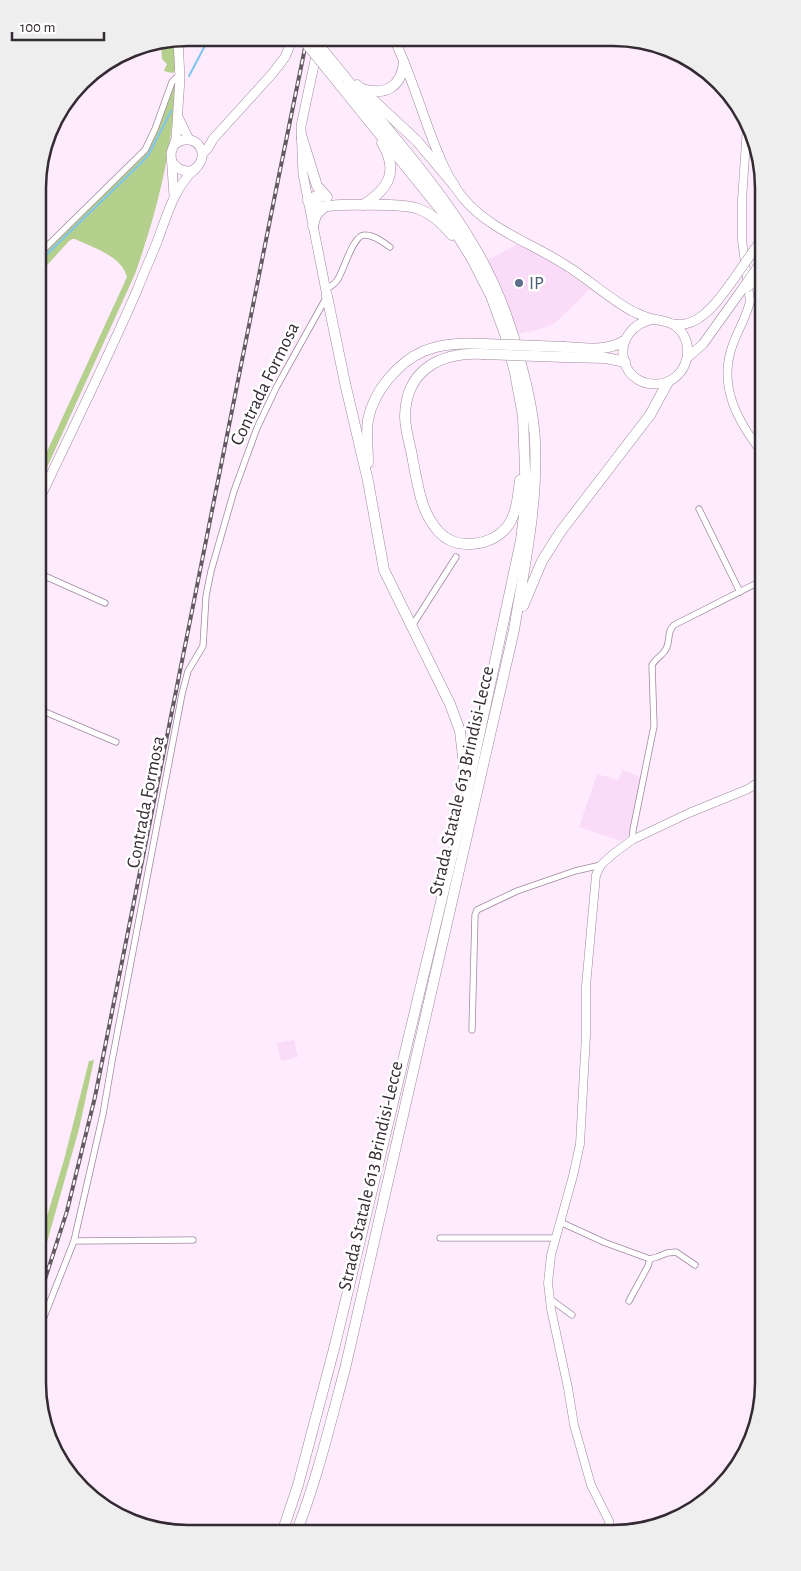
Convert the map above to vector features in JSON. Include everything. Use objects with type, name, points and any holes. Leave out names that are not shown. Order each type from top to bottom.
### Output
[{"type":"highway","points":[[310,46],[342,80],[372,92],[390,88],[397,84],[400,80],[404,63]]},
{"type":"highway","points":[[319,46],[342,80]]},
{"type":"highway","name":"Strada Statale 613 Brindisi-Lecce","points":[[284,1525],[298,1485],[335,1346],[464,806],[521,540],[526,498],[523,416],[515,373],[504,334],[490,296],[472,259],[445,215],[366,117],[342,80]]},
{"type":"highway","name":"Strada Statale 613 Brindisi-Lecce","points":[[299,1525],[307,1506],[344,1369],[514,630],[529,544],[534,492],[535,444],[533,413],[513,332],[498,293],[476,249],[451,210],[342,80]]},
{"type":"highway","points":[[361,88],[417,141],[454,185]]},
{"type":"highway","points":[[362,205],[375,197],[384,188],[390,176],[391,164],[387,151],[366,117]]},
{"type":"highway","points":[[302,138],[316,186],[325,196],[339,205]]},
{"type":"highway","points":[[308,201],[316,196],[325,196]]},
{"type":"highway","points":[[308,201],[324,208]]},
{"type":"highway","points":[[313,226],[316,215],[324,208],[339,205],[417,208],[428,212],[437,219],[472,259]]},
{"type":"highway","points":[[326,292],[368,481],[384,570],[450,704],[460,731],[464,765],[464,806]]},
{"type":"highway","points":[[564,352],[604,349],[624,341]]},
{"type":"highway","points":[[368,481],[368,421],[376,400],[387,379],[424,351],[455,343],[484,349],[564,352],[624,362]]},
{"type":"highway","points":[[484,349],[441,359],[430,364],[421,373],[409,392],[405,418],[419,492],[427,515],[440,533],[454,542],[476,544],[496,536],[507,526],[517,504],[524,451]]},
{"type":"highway","points":[[514,630],[527,593],[542,561],[561,531],[650,415],[668,382]]},
{"type":"main road","points":[[202,153],[272,74],[285,57],[290,46]]},
{"type":"main road","points":[[318,46],[301,126],[303,174],[326,292]]},
{"type":"main road","points":[[397,46],[439,156],[454,185],[475,210],[495,226],[565,264],[625,307],[653,319]]},
{"type":"main road","points":[[174,196],[171,153],[176,144],[178,117],[180,74],[178,47]]},
{"type":"main road","points":[[178,117],[189,140]]},
{"type":"main road","points":[[47,483],[130,305],[157,243],[174,196],[201,163],[202,153],[198,144],[189,140],[180,141],[176,144]]},
{"type":"main road","points":[[172,162],[179,170],[194,170]]},
{"type":"main road","points":[[673,324],[684,324],[699,317],[720,297],[755,249]]},
{"type":"main road","points":[[688,357],[688,348],[680,330],[673,324],[663,320],[643,321],[628,333],[624,341],[624,362],[630,372],[638,379],[647,383],[658,384],[668,382],[681,372],[688,357],[703,344],[755,272]]},
{"type":"main road","points":[[741,291],[755,282]]},
{"type":"street","points":[[47,246],[145,150],[155,129],[172,82],[180,74]]},
{"type":"street","points":[[746,140],[742,200],[742,240],[750,301],[732,346],[728,363],[728,386],[742,426],[755,443]]},
{"type":"street","name":"Contrada Formosa","points":[[46,1312],[74,1241],[103,1114],[182,694],[188,671],[203,646],[206,596],[211,571],[234,492],[256,428],[326,292],[338,279],[354,243],[364,235],[376,238],[390,247]]},
{"type":"street","points":[[699,509],[740,592]]},
{"type":"street","points":[[411,627],[456,556]]},
{"type":"street","points":[[47,577],[105,603]]},
{"type":"street","points":[[632,840],[654,726],[652,665],[665,652],[668,633],[674,625],[755,584]]},
{"type":"street","points":[[47,713],[116,742]]},
{"type":"street","points":[[609,1525],[591,1486],[574,1425],[548,1283],[549,1267],[574,1176],[580,1144],[588,951],[596,875],[601,865],[632,840],[755,785]]},
{"type":"street","points":[[472,1030],[477,910],[517,891],[575,871],[601,865]]},
{"type":"street","points":[[560,1222],[606,1243],[650,1259],[667,1252],[676,1252],[695,1265]]},
{"type":"street","points":[[440,1238],[556,1238]]},
{"type":"street","points":[[74,1241],[193,1240]]},
{"type":"street","points":[[629,1301],[650,1259]]},
{"type":"street","points":[[550,1298],[572,1315]]},
{"type":"shaded area","points":[[518,244],[550,260],[590,289],[555,323],[544,328],[519,334],[488,260]]},
{"type":"shaded area","points":[[623,770],[641,777],[629,835],[621,841],[579,827],[597,774],[618,780]]},
{"type":"shaded area","points":[[294,1040],[298,1057],[281,1061],[277,1043]]},
{"type":"green space","points":[[175,47],[176,66],[174,72],[164,71],[167,64],[162,59],[161,49]]},
{"type":"green space","points":[[174,84],[171,135],[159,196],[142,255],[47,468],[47,452],[127,277],[124,269],[113,258],[75,239],[69,241],[47,265],[47,248],[137,161]]},
{"type":"green space","points":[[94,1060],[79,1129],[46,1245],[46,1219],[64,1160],[89,1061]]},
{"type":"waterway","points":[[189,76],[205,46]]},
{"type":"waterway","points":[[47,254],[149,154],[171,111]]},
{"type":"railway","points":[[46,1276],[67,1211],[95,1097],[305,46]]},
{"type":"place","name":"IP","points":[[519,283]]}]
